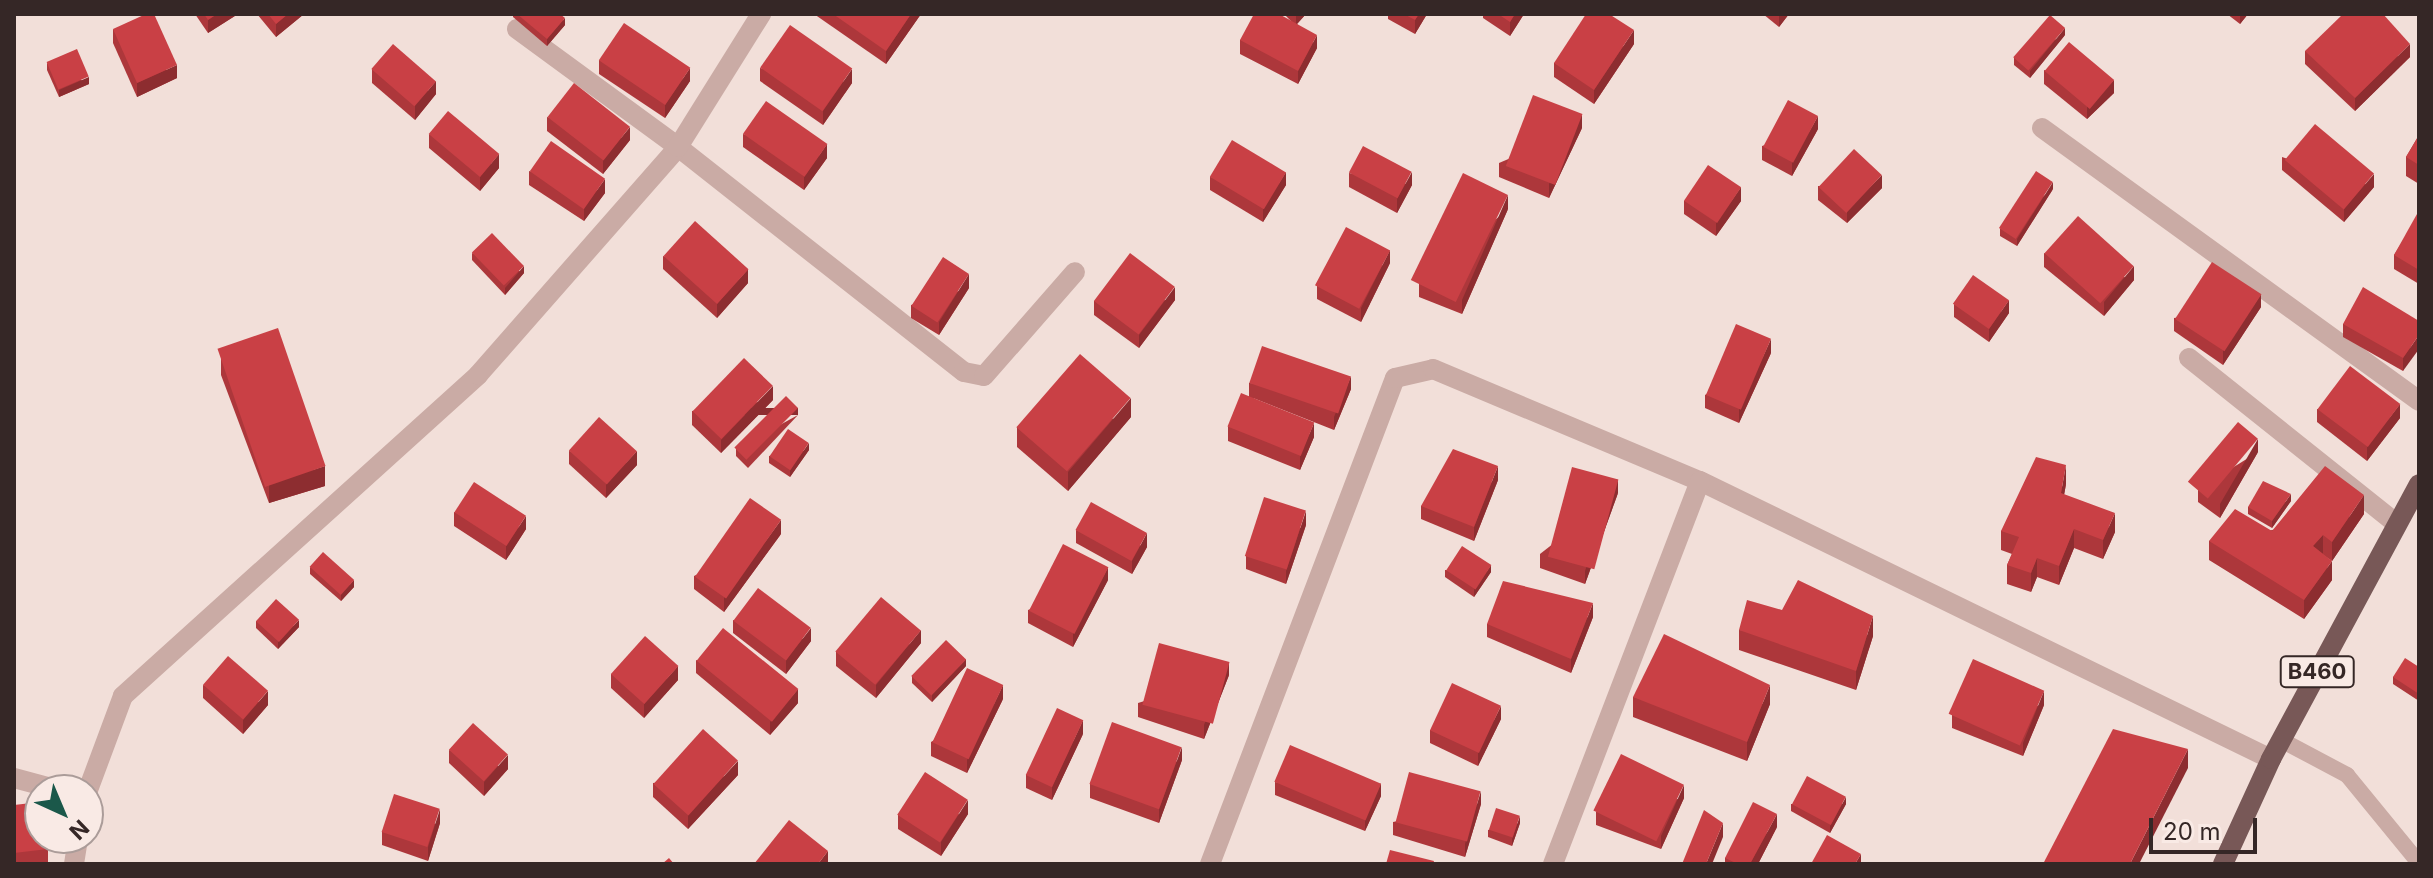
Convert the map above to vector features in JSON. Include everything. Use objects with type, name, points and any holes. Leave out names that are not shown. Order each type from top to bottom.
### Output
[{"type":"main road","name":"B460","points":[[2223,864],[2271,759],[2419,484]]},
{"type":"street","points":[[94,774],[123,696],[478,375],[678,147],[761,14]]},
{"type":"street","points":[[517,29],[678,147],[964,372],[984,376],[1075,272]]},
{"type":"street","points":[[2042,128],[2419,401]]},
{"type":"street","points":[[2189,358],[2396,523]]},
{"type":"street","points":[[1210,864],[1395,378],[1433,369],[1700,481],[2271,759]]},
{"type":"street","points":[[1553,864],[1700,481]]},
{"type":"lane","points":[[2281,740],[2347,775],[2414,857]]},
{"type":"building","points":[[146,14],[154,14],[177,65],[137,83],[113,29]]},
{"type":"building","points":[[268,14],[288,14],[276,24]]},
{"type":"building","points":[[517,14],[560,14],[565,18],[547,39]]},
{"type":"building","points":[[833,14],[911,14],[886,51]]},
{"type":"building","points":[[1254,14],[1279,14],[1317,35],[1298,71],[1240,40]]},
{"type":"building","points":[[1404,14],[1419,14],[1415,20]]},
{"type":"building","points":[[1498,14],[1515,14],[1510,22]]},
{"type":"building","points":[[1586,14],[1609,14],[1634,30],[1594,90],[1554,63]]},
{"type":"building","points":[[2343,14],[2383,14],[2410,44],[2355,98],[2305,51]]},
{"type":"building","points":[[2050,15],[2065,28],[2028,70],[2013,57]]},
{"type":"building","points":[[624,23],[690,68],[665,105],[599,60]]},
{"type":"building","points":[[790,25],[852,69],[822,111],[760,68]]},
{"type":"building","points":[[2069,42],[2114,80],[2090,109],[2045,71]]},
{"type":"building","points":[[393,44],[436,81],[414,106],[371,69]]},
{"type":"building","points":[[77,49],[89,77],[58,90],[47,62]]},
{"type":"building","points":[[574,83],[630,127],[603,161],[548,117]]},
{"type":"building","points":[[1533,95],[1582,114],[1555,185],[1506,166]]},
{"type":"building","points":[[1788,100],[1818,116],[1793,163],[1763,147]]},
{"type":"building","points":[[766,101],[827,144],[804,177],[743,134]]},
{"type":"building","points":[[448,111],[499,154],[480,177],[429,134]]},
{"type":"building","points":[[2315,124],[2374,173],[2344,209],[2285,160]]},
{"type":"building","points":[[2419,135],[2419,165],[2406,157]]},
{"type":"building","points":[[1232,140],[1286,172],[1264,209],[1210,177]]},
{"type":"building","points":[[551,141],[605,179],[584,209],[530,171]]},
{"type":"building","points":[[1363,146],[1412,172],[1397,198],[1349,172]]},
{"type":"building","points":[[1854,149],[1882,175],[1846,213],[1819,187]]},
{"type":"building","points":[[1708,165],[1741,187],[1717,223],[1684,201]]},
{"type":"building","points":[[2036,171],[2053,182],[2016,239],[1999,228]]},
{"type":"building","points":[[1463,173],[1508,195],[1456,302],[1411,280]]},
{"type":"building","points":[[2419,215],[2419,270],[2394,255]]},
{"type":"building","points":[[2078,216],[2134,266],[2100,303],[2045,253]]},
{"type":"building","points":[[695,221],[749,269],[717,304],[664,256]]},
{"type":"building","points":[[1346,227],[1390,250],[1359,309],[1315,285]]},
{"type":"building","points":[[492,233],[524,266],[504,286],[472,252]]},
{"type":"building","points":[[1130,253],[1175,287],[1139,335],[1094,301]]},
{"type":"building","points":[[943,257],[969,274],[937,323],[911,306]]},
{"type":"building","points":[[2212,262],[2261,294],[2224,351],[2175,319]]},
{"type":"building","points":[[1973,275],[2009,300],[1989,329],[1953,304]]},
{"type":"building","points":[[2363,287],[2419,321],[2419,335],[2403,358],[2343,324]]},
{"type":"building","points":[[1736,324],[1771,339],[1741,410],[1706,395]]},
{"type":"building","points":[[278,328],[326,466],[265,487],[217,349]]},
{"type":"building","points":[[1262,346],[1351,377],[1338,413],[1249,383]]},
{"type":"building","points":[[1080,354],[1131,398],[1067,471],[1016,427]]},
{"type":"building","points":[[744,358],[773,386],[721,439],[693,411]]},
{"type":"building","points":[[2350,366],[2400,404],[2368,447],[2318,409]]},
{"type":"building","points":[[1241,393],[1314,423],[1301,456],[1228,426]]},
{"type":"building","points":[[786,396],[798,408],[746,460],[734,448]]},
{"type":"building","points":[[599,417],[637,451],[607,485],[569,450]]},
{"type":"building","points":[[2238,422],[2258,439],[2208,498],[2188,482]]},
{"type":"building","points":[[788,429],[809,443],[790,470],[770,456]]},
{"type":"building","points":[[1453,449],[1498,466],[1474,527],[1421,506]]},
{"type":"building","points":[[2036,457],[2066,465],[2061,493],[2115,513],[2103,540],[2074,529],[2059,566],[2037,558],[2031,573],[2007,565],[2019,537],[2001,531]]},
{"type":"building","points":[[2325,466],[2364,495],[2332,542],[2323,535],[2313,546],[2332,561],[2304,600],[2209,541],[2235,509],[2272,531]]},
{"type":"building","points":[[1572,467],[1618,479],[1594,569],[1548,557]]},
{"type":"building","points":[[2263,481],[2291,494],[2272,521],[2248,507]]},
{"type":"building","points":[[474,482],[526,516],[506,546],[454,512]]},
{"type":"building","points":[[1264,497],[1306,511],[1287,570],[1245,556]]},
{"type":"building","points":[[750,498],[781,520],[726,598],[695,577]]},
{"type":"building","points":[[1091,502],[1147,533],[1131,561],[1075,530]]},
{"type":"building","points":[[1063,544],[1108,567],[1074,634],[1029,611]]},
{"type":"building","points":[[1462,546],[1491,565],[1476,589],[1446,570]]},
{"type":"building","points":[[323,552],[354,580],[341,595],[310,567]]},
{"type":"building","points":[[1798,580],[1873,616],[1856,671],[1739,630],[1747,600],[1782,610]]},
{"type":"building","points":[[1503,581],[1593,603],[1571,659],[1487,624]]},
{"type":"building","points":[[758,588],[811,628],[786,660],[733,621]]},
{"type":"building","points":[[881,597],[921,630],[875,685],[835,651]]},
{"type":"building","points":[[276,599],[299,620],[279,642],[256,621]]},
{"type":"building","points":[[723,628],[798,689],[772,722],[697,661]]},
{"type":"building","points":[[1664,634],[1770,685],[1747,742],[1633,697]]},
{"type":"building","points":[[645,636],[678,666],[644,704],[611,674]]},
{"type":"building","points":[[946,640],[966,659],[931,695],[911,676]]},
{"type":"building","points":[[1159,643],[1230,662],[1213,724],[1142,705]]},
{"type":"building","points":[[228,656],[268,691],[243,719],[203,685]]},
{"type":"building","points":[[2405,658],[2419,667],[2419,694],[2393,677]]},
{"type":"building","points":[[1973,659],[2044,691],[2020,746],[1949,714]]},
{"type":"building","points":[[967,668],[1003,685],[969,759],[932,742]]},
{"type":"building","points":[[1452,683],[1501,706],[1479,753],[1430,730]]},
{"type":"building","points":[[1057,708],[1083,720],[1052,787],[1026,775]]},
{"type":"building","points":[[1112,722],[1182,747],[1159,809],[1089,784]]},
{"type":"building","points":[[473,723],[508,754],[484,781],[449,750]]},
{"type":"building","points":[[703,729],[738,760],[688,815],[653,784]]},
{"type":"building","points":[[2113,729],[2188,749],[2130,864],[2043,864]]},
{"type":"building","points":[[1290,745],[1381,784],[1366,821],[1274,782]]},
{"type":"building","points":[[1621,754],[1684,785],[1656,841],[1593,811]]},
{"type":"building","points":[[925,772],[968,800],[940,843],[897,815]]},
{"type":"building","points":[[1409,772],[1480,791],[1467,841],[1396,822]]},
{"type":"building","points":[[1807,776],[1846,797],[1831,825],[1792,804]]},
{"type":"building","points":[[394,794],[440,809],[427,847],[382,832]]},
{"type":"building","points":[[1753,802],[1777,814],[1750,864],[1738,864],[1725,858]]},
{"type":"building","points":[[24,804],[24,852],[14,853],[14,805]]},
{"type":"building","points":[[1496,808],[1520,816],[1513,838],[1489,830]]},
{"type":"building","points":[[1704,810],[1723,823],[1706,864],[1682,864]]},
{"type":"building","points":[[789,820],[828,851],[818,864],[754,864]]},
{"type":"building","points":[[1827,835],[1861,854],[1855,864],[1811,864]]},
{"type":"building","points":[[1390,850],[1434,861],[1433,864],[1386,864]]}]
